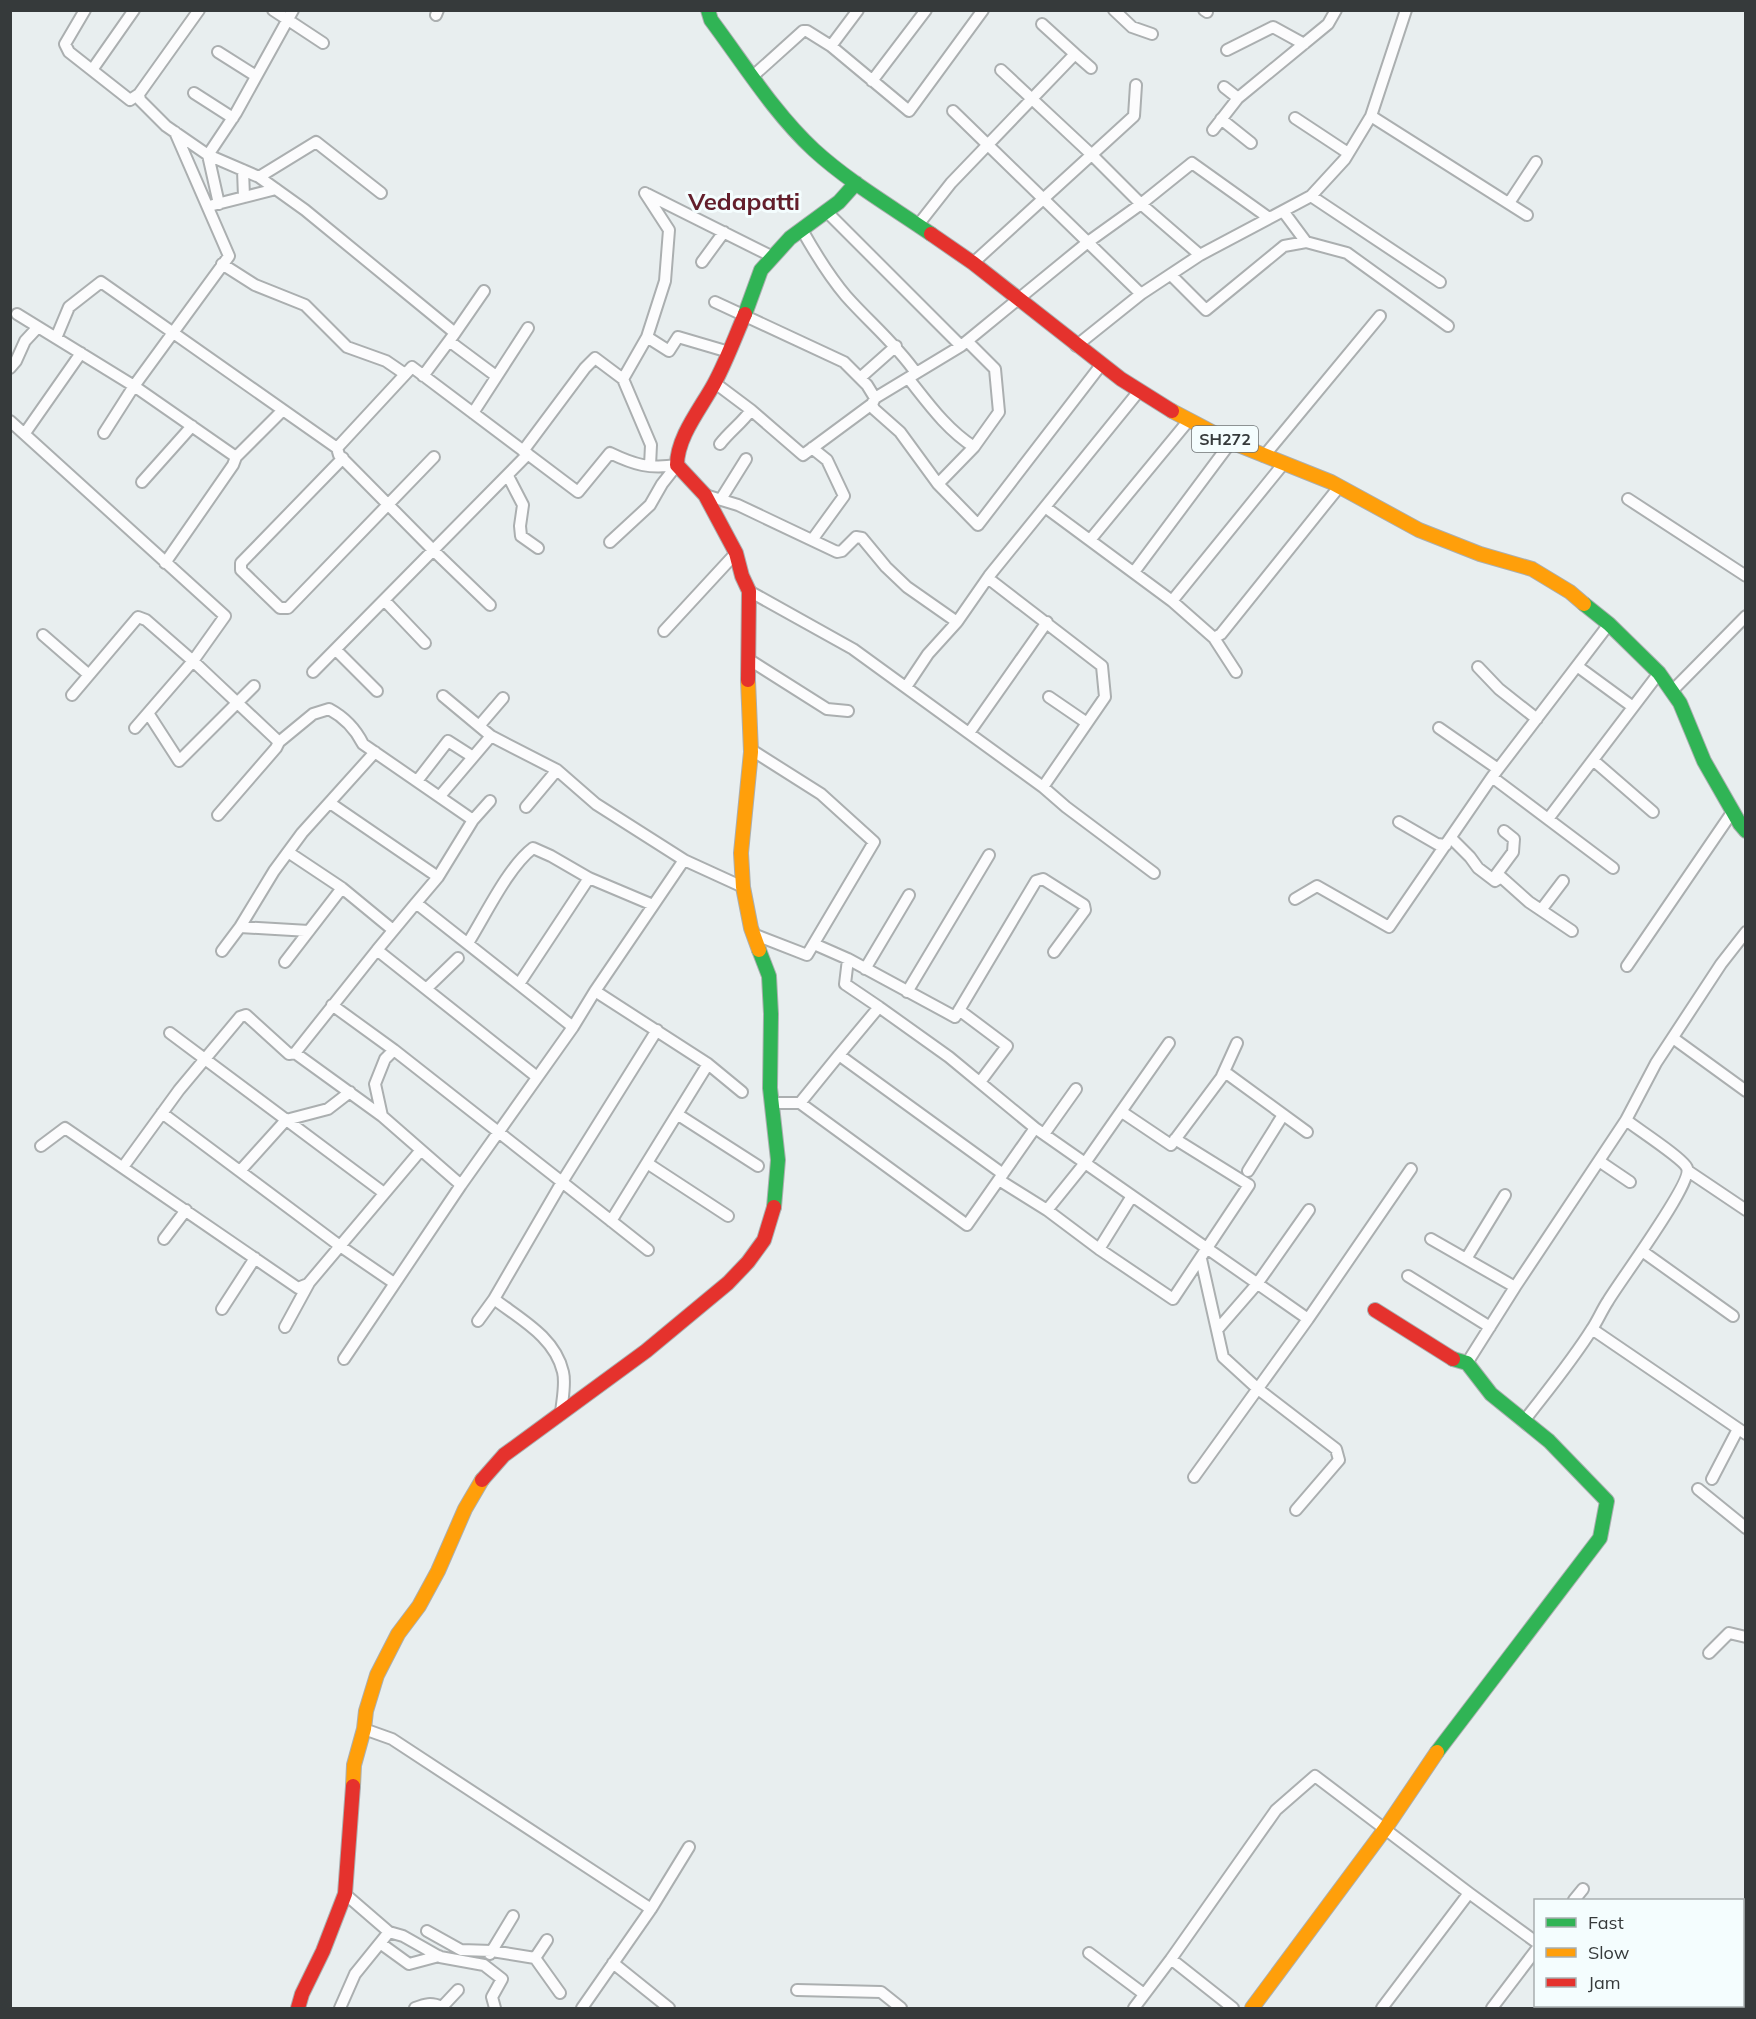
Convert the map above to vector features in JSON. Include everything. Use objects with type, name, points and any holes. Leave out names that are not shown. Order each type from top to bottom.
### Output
[{"type":"street","points":[[92,70],[134,10]]},
{"type":"street","points":[[81,12],[65,44],[69,52],[130,100],[139,94],[200,10]]},
{"type":"street","points":[[273,10],[291,15],[324,43]]},
{"type":"street","name":"SH272","points":[[708,10],[711,20],[779,111],[814,150],[856,183],[973,263],[1076,346],[1139,391],[1231,442],[1339,487],[1419,530],[1480,554],[1532,569],[1570,592],[1609,624],[1659,674],[1672,691],[1680,703],[1704,761],[1746,831]]},
{"type":"street","points":[[831,46],[858,10]]},
{"type":"street","points":[[872,81],[926,10]]},
{"type":"street","points":[[753,76],[802,31],[807,31],[831,46],[909,111],[982,10]]},
{"type":"street","points":[[1114,10],[1132,27],[1152,34]]},
{"type":"street","points":[[1213,130],[1238,98],[1328,24],[1336,10]]},
{"type":"street","points":[[1076,346],[1141,294],[1200,255],[1311,196],[1348,153],[1371,116],[1406,10]]},
{"type":"street","points":[[219,204],[208,155],[233,118],[291,15]]},
{"type":"street","points":[[1042,24],[1091,68]]},
{"type":"street","points":[[1227,50],[1273,27],[1304,44]]},
{"type":"street","points":[[218,52],[256,76]]},
{"type":"street","points":[[918,225],[951,183],[1076,54]]},
{"type":"street","points":[[1000,70],[1141,204],[1200,255]]},
{"type":"street","points":[[973,263],[1134,116],[1136,85]]},
{"type":"street","points":[[1224,87],[1238,98]]},
{"type":"street","points":[[194,93],[233,118]]},
{"type":"street","points":[[139,94],[140,100],[166,126],[208,155],[259,177],[305,210],[496,376]]},
{"type":"street","points":[[953,111],[1141,294]]},
{"type":"street","points":[[1371,116],[1527,215]]},
{"type":"street","points":[[1295,118],[1348,153]]},
{"type":"street","points":[[1221,119],[1251,142]]},
{"type":"street","points":[[104,433],[172,332],[229,256],[175,132]]},
{"type":"street","points":[[259,177],[316,142],[381,193]]},
{"type":"street","points":[[1509,203],[1536,162]]},
{"type":"street","points":[[715,383],[752,410],[803,455],[873,401],[964,344],[1088,242],[1192,163],[1269,218]]},
{"type":"street","points":[[243,170],[244,197]]},
{"type":"street","points":[[610,542],[650,505],[662,484],[677,465],[677,456],[692,420],[715,383],[761,270],[790,238],[839,202],[856,183]]},
{"type":"street","points":[[207,207],[276,189]]},
{"type":"street","points":[[623,380],[647,337],[665,280],[669,230],[645,193],[773,257]]},
{"type":"street","points":[[1311,196],[1440,282]]},
{"type":"street","points":[[826,211],[964,344],[995,369],[999,412],[974,447],[938,484]]},
{"type":"street","points":[[1283,211],[1306,242]]},
{"type":"street","points":[[802,230],[817,257],[846,296],[896,346],[940,419],[957,436],[974,447]]},
{"type":"street","points":[[702,262],[724,232]]},
{"type":"street","points":[[1171,275],[1206,310],[1284,246],[1306,242],[1347,253],[1448,326]]},
{"type":"street","points":[[222,264],[255,285],[304,304],[347,347],[386,361],[405,374]]},
{"type":"street","points":[[56,338],[69,307],[101,282],[340,453],[434,552],[490,605]]},
{"type":"street","points":[[423,376],[484,291]]},
{"type":"street","points":[[715,302],[844,362],[867,385],[876,412],[900,432],[938,484],[978,525],[1101,365]]},
{"type":"street","points":[[17,314],[134,386],[236,457]]},
{"type":"street","points":[[1264,456],[1380,316]]},
{"type":"street","points":[[10,368],[16,361],[24,341],[38,327]]},
{"type":"street","points":[[472,413],[528,328]]},
{"type":"street","points":[[647,337],[669,351],[678,337],[729,352]]},
{"type":"street","points":[[860,378],[896,346]]},
{"type":"street","points":[[25,433],[81,353]]},
{"type":"street","points":[[313,672],[508,476],[585,368],[595,358],[623,380],[651,445],[650,466]]},
{"type":"street","points":[[298,2008],[345,1894],[354,1765],[377,1675],[438,1571],[465,1509],[485,1475],[504,1455],[646,1351],[728,1283],[748,1262],[764,1240],[773,1215],[777,1189],[778,1160],[770,1088],[771,1014],[768,976],[753,934],[743,887],[741,853],[750,749],[749,591],[736,553],[705,495],[677,465],[634,465],[610,453],[578,492],[412,367],[340,453],[241,563],[242,570],[280,608],[288,608],[434,457]]},
{"type":"street","points":[[906,687],[928,654],[957,622],[1139,391]]},
{"type":"street","points":[[720,444],[752,410]]},
{"type":"street","points":[[165,563],[233,465],[236,457],[282,411]]},
{"type":"street","points":[[1090,540],[1189,420]]},
{"type":"street","points":[[10,421],[225,616],[193,661],[135,728]]},
{"type":"street","points":[[142,482],[192,426]]},
{"type":"street","points":[[1134,572],[1231,442]]},
{"type":"street","points":[[812,540],[844,496],[827,460],[813,448]]},
{"type":"street","points":[[721,500],[746,459]]},
{"type":"street","points":[[1172,601],[1284,463]]},
{"type":"street","points":[[508,476],[524,505],[520,526],[521,536],[538,548]]},
{"type":"street","points":[[1214,638],[1221,634],[1339,487]]},
{"type":"street","points":[[705,495],[738,505],[837,552],[842,551],[856,537],[862,538],[886,567],[908,587],[957,622]]},
{"type":"street","points":[[1629,499],[1746,576]]},
{"type":"street","points":[[1046,507],[1172,601],[1214,638],[1236,672]]},
{"type":"street","points":[[664,631],[736,553]]},
{"type":"street","points":[[989,579],[1102,666],[1105,698],[1043,787]]},
{"type":"street","points":[[749,591],[853,649],[1043,787],[1154,873]]},
{"type":"street","points":[[385,601],[425,643]]},
{"type":"street","points":[[1672,691],[1746,616]]},
{"type":"street","points":[[72,695],[138,617],[146,620],[193,661],[279,742]]},
{"type":"street","points":[[969,733],[1047,622]]},
{"type":"street","points":[[1295,899],[1317,886],[1389,927],[1495,773],[1609,624]]},
{"type":"street","points":[[43,635],[89,675]]},
{"type":"street","points":[[336,650],[377,691]]},
{"type":"street","points":[[748,659],[827,709],[848,711]]},
{"type":"street","points":[[1577,666],[1633,707]]},
{"type":"street","points":[[1478,667],[1499,689],[1537,718]]},
{"type":"street","points":[[1548,819],[1659,674]]},
{"type":"street","points":[[148,713],[178,761],[254,686]]},
{"type":"street","points":[[443,696],[491,736],[557,770],[596,804],[684,860],[743,887]]},
{"type":"street","points":[[1049,697],[1087,723]]},
{"type":"street","points":[[479,726],[503,698]]},
{"type":"street","points":[[218,815],[279,742],[313,714],[328,709],[340,715],[357,733],[363,744],[473,820]]},
{"type":"street","points":[[1439,728],[1548,819],[1613,868]]},
{"type":"street","points":[[440,796],[491,736]]},
{"type":"street","points":[[417,781],[448,741],[473,757]]},
{"type":"street","points":[[750,749],[821,794],[874,842],[807,955],[753,934]]},
{"type":"street","points":[[222,951],[240,927],[274,871],[302,833],[375,752]]},
{"type":"street","points":[[1593,760],[1653,812]]},
{"type":"street","points":[[526,807],[557,770]]},
{"type":"street","points":[[123,1167],[162,1113],[243,1015],[246,1015],[289,1054],[295,1053],[438,877],[473,820],[490,801]]},
{"type":"street","points":[[330,803],[438,877]]},
{"type":"street","points":[[1627,966],[1732,811]]},
{"type":"street","points":[[1399,822],[1437,844],[1448,841]]},
{"type":"street","points":[[1493,879],[1513,852],[1514,839],[1504,831]]},
{"type":"street","points":[[1448,841],[1470,857],[1478,868],[1493,879],[1501,877],[1541,910],[1572,931]]},
{"type":"street","points":[[468,943],[508,878],[533,848],[589,878],[653,905]]},
{"type":"street","points":[[288,852],[342,888],[393,930]]},
{"type":"street","points":[[907,992],[989,855]]},
{"type":"street","points":[[344,1359],[461,1185],[573,1028],[595,991],[684,860]]},
{"type":"street","points":[[519,984],[589,878]]},
{"type":"street","points":[[814,944],[848,959],[955,1017],[1036,881],[1043,879],[1084,905],[1085,910],[1054,952]]},
{"type":"street","points":[[1541,910],[1563,881]]},
{"type":"street","points":[[285,962],[342,888]]},
{"type":"street","points":[[865,969],[909,895]]},
{"type":"street","points":[[416,903],[573,1028]]},
{"type":"street","points":[[240,927],[309,931]]},
{"type":"street","points":[[1467,1363],[1626,1120],[1656,1063],[1721,964],[1746,932]]},
{"type":"street","points":[[377,950],[537,1077]]},
{"type":"street","points":[[426,989],[458,958]]},
{"type":"street","points":[[848,959],[845,984],[949,1057],[1040,1131],[1132,1196],[1204,1254],[1257,1284],[1308,1319]]},
{"type":"street","points":[[595,991],[708,1064],[742,1092]]},
{"type":"street","points":[[332,1005],[394,1050],[648,1250]]},
{"type":"street","points":[[800,1103],[879,1007]]},
{"type":"street","points":[[959,1010],[1007,1046],[980,1082]]},
{"type":"street","points":[[478,1322],[657,1030]]},
{"type":"street","points":[[170,1033],[384,1193]]},
{"type":"street","points":[[1673,1038],[1746,1091]]},
{"type":"street","points":[[1047,1210],[1085,1163],[1169,1043]]},
{"type":"street","points":[[1122,1112],[1171,1144],[1222,1076],[1237,1043]]},
{"type":"street","points":[[382,1116],[375,1084],[385,1059],[394,1050]]},
{"type":"street","points":[[295,1053],[382,1116],[461,1185]]},
{"type":"street","points":[[839,1055],[1098,1250],[1171,1299],[1204,1254],[1249,1185],[1175,1139]]},
{"type":"street","points":[[611,1221],[708,1064]]},
{"type":"street","points":[[1222,1076],[1229,1075],[1307,1132]]},
{"type":"street","points":[[771,1103],[800,1103],[967,1225],[1001,1177],[1076,1089]]},
{"type":"street","points":[[240,1172],[286,1120],[328,1109],[350,1092]]},
{"type":"street","points":[[162,1113],[340,1246],[394,1283]]},
{"type":"street","points":[[677,1114],[758,1166]]},
{"type":"street","points":[[1248,1171],[1283,1114]]},
{"type":"street","points":[[1626,1120],[1687,1166],[1688,1170],[1746,1210]]},
{"type":"street","points":[[41,1146],[65,1128],[298,1288],[309,1282]]},
{"type":"street","points":[[285,1327],[309,1282],[420,1150]]},
{"type":"street","points":[[1599,1161],[1630,1182]]},
{"type":"street","points":[[647,1164],[728,1216]]},
{"type":"street","points":[[1194,1477],[1308,1319],[1411,1169]]},
{"type":"street","points":[[1524,1421],[1592,1329],[1608,1301],[1666,1215],[1684,1183],[1688,1170]]},
{"type":"street","points":[[1466,1259],[1504,1195]]},
{"type":"street","points":[[1098,1250],[1132,1196]]},
{"type":"street","points":[[164,1239],[186,1210]]},
{"type":"street","points":[[1217,1330],[1257,1284],[1309,1210]]},
{"type":"street","points":[[1431,1239],[1515,1287]]},
{"type":"street","points":[[1642,1251],[1733,1316]]},
{"type":"street","points":[[1204,1254],[1223,1357],[1258,1389],[1336,1449],[1339,1460],[1296,1510]]},
{"type":"street","points":[[222,1309],[255,1258]]},
{"type":"street","points":[[1408,1276],[1490,1327]]},
{"type":"street","points":[[494,1299],[542,1335],[556,1354],[563,1373],[561,1413]]},
{"type":"street","points":[[1252,2008],[1384,1829],[1441,1747],[1600,1538],[1607,1501],[1549,1441],[1491,1394],[1467,1363],[1455,1360],[1375,1310]]},
{"type":"street","points":[[1592,1329],[1742,1432],[1712,1479]]},
{"type":"street","points":[[1698,1489],[1746,1528]]},
{"type":"street","points":[[1709,1653],[1729,1633],[1746,1636]]},
{"type":"street","points":[[364,1729],[392,1739],[651,1909]]},
{"type":"street","points":[[1134,2008],[1172,1959],[1276,1810],[1315,1776],[1534,1941]]},
{"type":"street","points":[[582,2008],[651,1909],[689,1847]]},
{"type":"street","points":[[1575,1899],[1583,1889]]},
{"type":"street","points":[[1382,2008],[1468,1893]]},
{"type":"street","points":[[345,1894],[389,1932],[403,1936],[439,1956],[484,1965],[502,1979],[492,1997],[495,2008]]},
{"type":"street","points":[[484,1965],[513,1916]]},
{"type":"street","points":[[427,1931],[461,1950],[492,1951],[535,1958],[560,1993]]},
{"type":"street","points":[[340,2008],[355,1974],[389,1932]]},
{"type":"street","points":[[535,1958],[547,1940]]},
{"type":"street","points":[[380,1943],[410,1964],[439,1956]]},
{"type":"street","points":[[1089,1953],[1144,1994]]},
{"type":"street","points":[[1492,2008],[1534,1953]]},
{"type":"street","points":[[1172,1959],[1233,2008]]},
{"type":"street","points":[[613,1963],[669,2008]]},
{"type":"street","points":[[415,2008],[426,2003],[442,2007],[458,1990]]},
{"type":"street","points":[[797,1990],[881,1992],[901,2008]]},
{"type":"traffic: fast","points":[[708,10],[711,20],[799,136],[842,173],[931,234]]},
{"type":"traffic: fast","points":[[745,314],[761,270],[790,238],[839,202],[856,183]]},
{"type":"traffic: fast","points":[[1584,604],[1609,624],[1659,673],[1680,703],[1704,761],[1746,831]]},
{"type":"traffic: fast","points":[[759,950],[769,976],[770,1088],[778,1160],[774,1207]]},
{"type":"traffic: fast","points":[[1437,1752],[1600,1538],[1607,1501],[1549,1441],[1491,1394],[1467,1363],[1453,1359]]},
{"type":"traffic: slow","points":[[1172,411],[1231,442],[1331,482],[1419,530],[1480,554],[1532,569],[1570,592],[1584,604]]},
{"type":"traffic: slow","points":[[748,680],[751,752],[741,853],[743,887],[751,928],[759,950]]},
{"type":"traffic: slow","points":[[353,1786],[354,1765],[377,1675],[398,1634],[419,1606],[438,1571],[465,1509],[482,1480]]},
{"type":"traffic: slow","points":[[1252,2008],[1385,1829],[1437,1752]]},
{"type":"traffic: jam","points":[[931,234],[973,263],[1121,379],[1172,411]]},
{"type":"traffic: jam","points":[[745,314],[718,376],[685,433],[677,465],[705,495],[736,553],[749,591],[748,680]]},
{"type":"traffic: jam","points":[[482,1480],[504,1455],[646,1351],[728,1283],[748,1262],[764,1240],[774,1207]]},
{"type":"traffic: jam","points":[[1375,1310],[1453,1359]]},
{"type":"traffic: jam","points":[[298,2008],[345,1894],[353,1786]]},
{"type":"district","name":"Vedapatti","points":[[744,201]]}]
